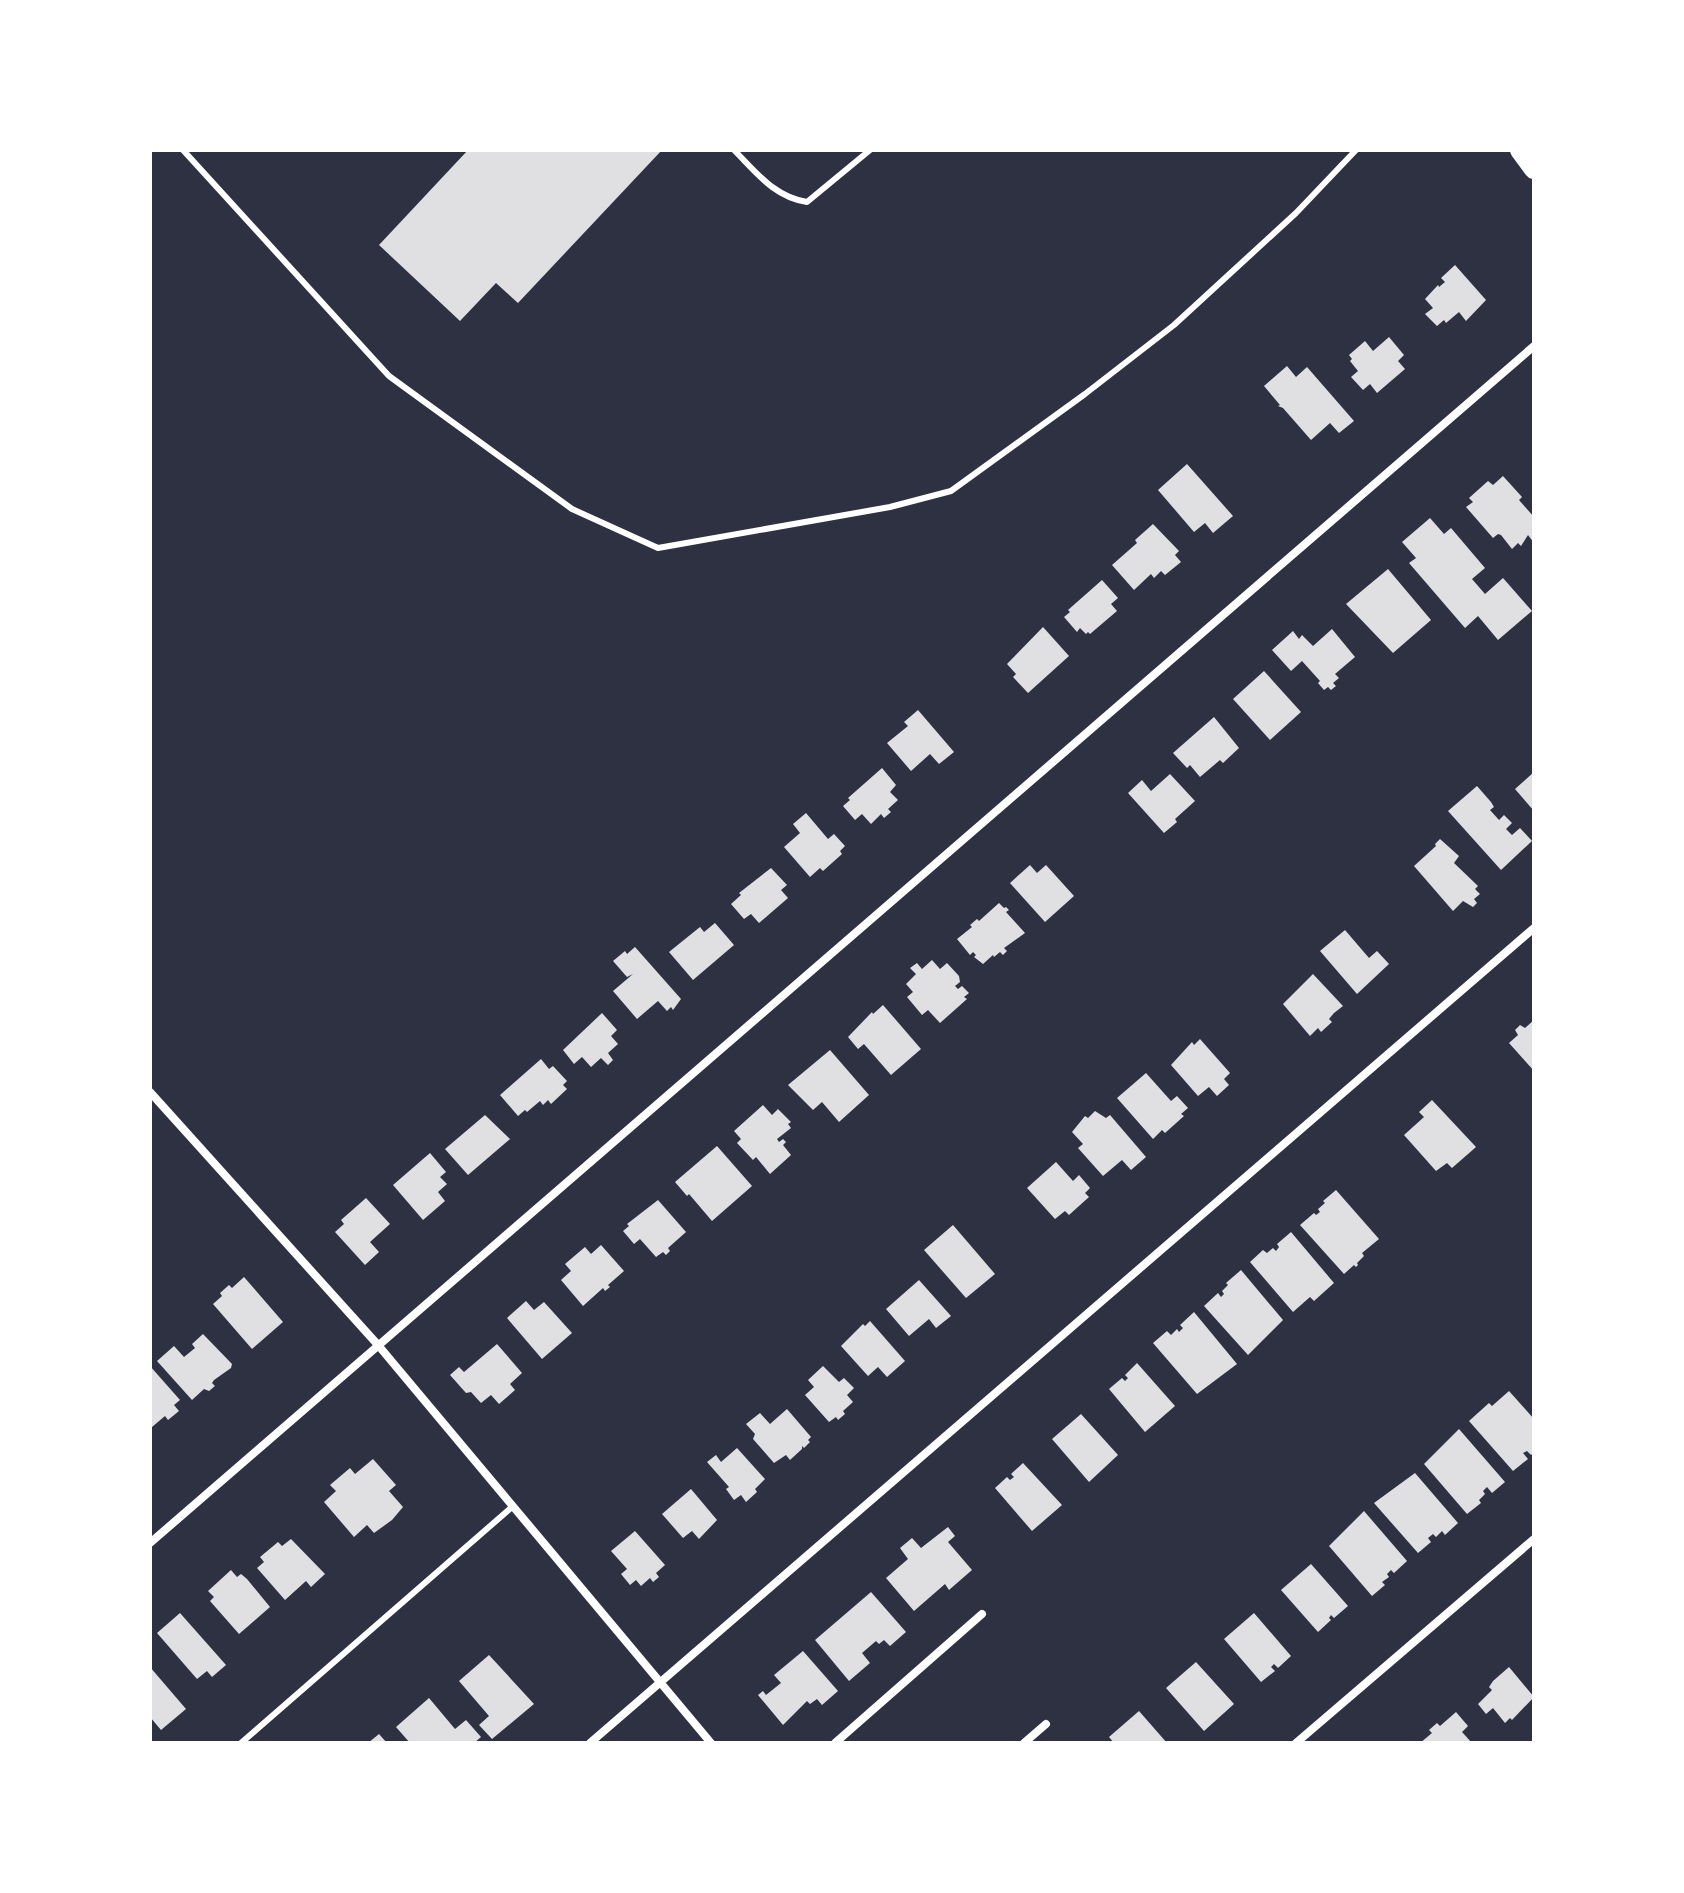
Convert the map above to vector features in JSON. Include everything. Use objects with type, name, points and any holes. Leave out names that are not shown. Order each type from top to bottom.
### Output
[{"type":"main road","points":[[1520,150],[1534,169]]},
{"type":"street","points":[[150,1543],[1534,346]]},
{"type":"street","points":[[590,1743],[1534,928]]},
{"type":"street","points":[[150,1092],[378,1345],[711,1743]]},
{"type":"street","points":[[1296,1743],[1534,1539]]},
{"type":"street","points":[[835,1743],[982,1614]]},
{"type":"street","points":[[1024,1743],[1046,1724]]},
{"type":"lane","points":[[183,150],[389,376],[572,509],[658,548],[890,507],[951,491],[1174,325],[1296,213],[1356,150]]},
{"type":"lane","points":[[734,150],[777,192],[807,202],[870,150]]},
{"type":"lane","points":[[241,1743],[512,1507]]},
{"type":"building","points":[[468,150],[662,150],[518,303],[496,283],[460,321],[379,245]]},
{"type":"building","points":[[1455,265],[1486,300],[1466,321],[1459,312],[1437,326],[1425,314],[1433,308],[1425,299],[1445,282],[1441,278]]},
{"type":"building","points":[[1389,337],[1404,355],[1398,361],[1405,369],[1377,393],[1370,384],[1363,390],[1351,377],[1358,371],[1349,355],[1365,341],[1373,351]]},
{"type":"building","points":[[1287,366],[1296,377],[1307,367],[1354,421],[1339,433],[1330,423],[1311,440],[1278,406],[1264,386]]},
{"type":"building","points":[[1187,464],[1233,516],[1213,533],[1205,523],[1194,532],[1158,490]]},
{"type":"building","points":[[1503,476],[1522,497],[1519,500],[1534,517],[1534,543],[1528,535],[1521,546],[1518,543],[1512,549],[1501,535],[1493,538],[1466,507],[1473,502],[1469,498],[1488,481],[1493,485]]},
{"type":"building","points":[[1430,518],[1444,534],[1451,528],[1485,568],[1472,579],[1485,594],[1503,578],[1532,611],[1498,640],[1478,616],[1465,628],[1409,563],[1416,558],[1402,542]]},
{"type":"building","points":[[1153,524],[1179,551],[1175,555],[1181,562],[1165,575],[1161,571],[1154,578],[1151,574],[1134,590],[1112,565]]},
{"type":"building","points":[[1388,569],[1431,620],[1393,653],[1346,604]]},
{"type":"building","points":[[1102,580],[1118,598],[1111,604],[1117,611],[1090,634],[1080,628],[1077,632],[1064,617]]},
{"type":"building","points":[[1043,627],[1069,656],[1028,693],[1013,677],[1016,674],[1007,664]]},
{"type":"building","points":[[1332,629],[1355,657],[1335,674],[1339,678],[1331,690],[1328,687],[1324,690],[1302,661],[1291,671],[1272,650],[1293,631],[1299,639],[1302,635],[1313,646]]},
{"type":"building","points":[[1264,671],[1301,712],[1270,740],[1233,699]]},
{"type":"building","points":[[918,710],[954,752],[939,764],[930,754],[911,771],[887,743],[908,726],[904,722]]},
{"type":"building","points":[[1214,717],[1239,748],[1223,763],[1220,760],[1200,777],[1173,753]]},
{"type":"building","points":[[882,768],[896,785],[890,792],[898,800],[884,818],[881,814],[871,824],[862,814],[855,820],[843,806]]},
{"type":"building","points":[[1534,772],[1534,811],[1515,789]]},
{"type":"building","points":[[1170,774],[1195,801],[1164,833],[1128,793],[1142,780],[1151,791]]},
{"type":"building","points":[[1477,786],[1491,802],[1494,807],[1490,810],[1499,820],[1504,815],[1512,823],[1506,829],[1512,835],[1520,828],[1532,841],[1501,870],[1448,811]]},
{"type":"building","points":[[806,813],[828,839],[834,834],[845,846],[840,851],[842,854],[823,871],[820,868],[810,877],[784,847],[800,833],[793,824]]},
{"type":"building","points":[[1440,839],[1459,856],[1454,863],[1478,886],[1475,889],[1480,894],[1474,899],[1477,903],[1473,907],[1463,901],[1453,911],[1414,866]]},
{"type":"building","points":[[1030,865],[1037,873],[1046,865],[1074,896],[1045,922],[1010,883]]},
{"type":"building","points":[[771,868],[787,885],[781,890],[788,898],[759,923],[751,914],[744,919],[731,904],[741,895],[739,893]]},
{"type":"building","points":[[999,903],[1009,910],[1006,912],[1025,933],[1004,948],[1007,951],[1003,955],[1000,952],[993,955],[983,964],[974,957],[973,952],[970,955],[957,939]]},
{"type":"building","points":[[715,923],[734,945],[693,980],[669,952],[700,927],[704,932]]},
{"type":"building","points":[[1345,930],[1369,958],[1377,951],[1389,964],[1357,994],[1320,951]]},
{"type":"building","points":[[635,947],[681,999],[673,1010],[671,1007],[667,1011],[658,1001],[637,1019],[613,991],[633,974],[627,977],[613,961]]},
{"type":"building","points":[[932,960],[940,969],[947,963],[959,976],[960,982],[955,986],[958,989],[962,986],[969,993],[964,997],[967,999],[940,1023],[928,1010],[922,1015],[907,997],[913,992],[906,984],[916,974],[910,968],[917,963],[922,969]]},
{"type":"building","points":[[1313,974],[1343,1006],[1321,1032],[1318,1028],[1310,1036],[1283,1004]]},
{"type":"building","points":[[883,1005],[921,1049],[891,1075],[864,1044],[858,1049],[848,1037]]},
{"type":"building","points":[[602,1013],[617,1030],[611,1036],[618,1044],[608,1053],[613,1060],[608,1065],[601,1058],[591,1067],[582,1057],[574,1064],[563,1050]]},
{"type":"building","points":[[1534,1020],[1534,1071],[1509,1043],[1518,1035],[1515,1030],[1520,1025],[1525,1028]]},
{"type":"building","points":[[1200,1039],[1230,1073],[1224,1079],[1229,1085],[1217,1096],[1209,1087],[1198,1096],[1171,1065],[1192,1042],[1194,1045]]},
{"type":"building","points":[[830,1050],[869,1095],[839,1122],[822,1102],[813,1110],[788,1085]]},
{"type":"building","points":[[541,1059],[549,1069],[553,1066],[567,1081],[563,1085],[567,1089],[551,1104],[548,1100],[543,1105],[540,1101],[518,1116],[500,1095]]},
{"type":"building","points":[[1146,1073],[1171,1101],[1177,1096],[1188,1108],[1181,1114],[1184,1116],[1165,1133],[1162,1130],[1153,1139],[1117,1098]]},
{"type":"building","points":[[1432,1100],[1476,1147],[1452,1168],[1447,1163],[1436,1171],[1404,1135],[1424,1117],[1419,1112]]},
{"type":"building","points":[[763,1105],[772,1115],[778,1109],[791,1122],[788,1124],[791,1128],[777,1139],[786,1142],[783,1145],[791,1155],[770,1174],[756,1157],[753,1160],[737,1143],[741,1139],[734,1131]]},
{"type":"building","points":[[1095,1111],[1106,1118],[1110,1115],[1146,1157],[1131,1170],[1122,1160],[1103,1176],[1078,1148],[1083,1144],[1072,1132],[1085,1116],[1088,1118]]},
{"type":"building","points":[[485,1115],[510,1139],[468,1175],[445,1149]]},
{"type":"building","points":[[717,1146],[752,1186],[712,1221],[675,1182]]},
{"type":"building","points":[[430,1153],[446,1172],[440,1177],[447,1184],[438,1192],[445,1201],[423,1220],[393,1185]]},
{"type":"building","points":[[1056,1162],[1073,1181],[1079,1175],[1090,1188],[1085,1193],[1089,1197],[1069,1215],[1065,1211],[1055,1219],[1027,1188]]},
{"type":"building","points":[[1336,1190],[1379,1239],[1362,1253],[1364,1256],[1356,1267],[1354,1265],[1344,1274],[1300,1225],[1314,1213],[1320,1212],[1318,1209],[1325,1203],[1323,1201]]},
{"type":"building","points":[[366,1198],[390,1224],[370,1242],[379,1252],[365,1265],[335,1232],[344,1224],[341,1220]]},
{"type":"building","points":[[658,1200],[686,1232],[668,1248],[670,1251],[666,1255],[663,1252],[656,1257],[640,1239],[634,1244],[623,1231],[629,1226],[627,1224]]},
{"type":"building","points":[[953,1225],[995,1274],[966,1298],[924,1250]]},
{"type":"building","points":[[1291,1232],[1334,1283],[1314,1301],[1310,1297],[1293,1312],[1250,1262],[1263,1250],[1267,1253],[1273,1248],[1276,1251],[1279,1247],[1277,1244]]},
{"type":"building","points":[[601,1245],[624,1271],[608,1285],[610,1287],[605,1291],[603,1288],[583,1306],[561,1280],[571,1271],[565,1264],[585,1247],[591,1254]]},
{"type":"building","points":[[1241,1270],[1283,1320],[1248,1355],[1204,1306],[1218,1293],[1221,1297],[1228,1285],[1226,1283]]},
{"type":"building","points":[[244,1277],[283,1322],[252,1349],[213,1304],[229,1285],[232,1288]]},
{"type":"building","points":[[919,1280],[951,1316],[936,1328],[929,1319],[909,1336],[886,1309]]},
{"type":"building","points":[[526,1301],[534,1310],[544,1302],[572,1333],[542,1359],[507,1318]]},
{"type":"building","points":[[1194,1312],[1237,1364],[1197,1394],[1153,1343],[1167,1331],[1171,1335],[1177,1329],[1179,1332],[1183,1328],[1180,1325]]},
{"type":"building","points":[[870,1321],[905,1361],[887,1377],[878,1367],[868,1376],[841,1346]]},
{"type":"building","points":[[203,1334],[232,1364],[214,1380],[212,1383],[215,1386],[209,1391],[204,1389],[192,1400],[157,1361],[174,1346],[184,1357],[195,1348],[192,1344]]},
{"type":"building","points":[[497,1344],[522,1373],[510,1384],[515,1390],[499,1404],[491,1395],[481,1403],[471,1392],[466,1393],[450,1375],[459,1367],[464,1372]]},
{"type":"building","points":[[1137,1363],[1175,1406],[1145,1432],[1109,1389],[1122,1378],[1125,1381],[1128,1378],[1125,1375]]},
{"type":"building","points":[[150,1366],[180,1400],[174,1405],[179,1411],[168,1420],[165,1416],[152,1427]]},
{"type":"building","points":[[823,1366],[839,1382],[844,1378],[854,1388],[847,1395],[853,1402],[843,1411],[845,1414],[829,1422],[805,1395],[814,1387],[808,1380]]},
{"type":"building","points":[[1509,1391],[1534,1419],[1534,1452],[1531,1455],[1527,1451],[1523,1453],[1528,1459],[1513,1471],[1469,1421]]},
{"type":"building","points":[[787,1409],[811,1437],[810,1442],[790,1460],[786,1455],[774,1463],[753,1439],[755,1434],[746,1424],[760,1413],[770,1424]]},
{"type":"building","points":[[1081,1414],[1118,1455],[1089,1482],[1052,1439]]},
{"type":"building","points":[[1459,1429],[1505,1482],[1492,1493],[1487,1487],[1479,1500],[1481,1503],[1467,1514],[1424,1464]]},
{"type":"building","points":[[737,1448],[765,1479],[746,1502],[741,1495],[734,1500],[726,1489],[729,1487],[707,1462],[716,1455],[721,1462]]},
{"type":"building","points":[[373,1459],[396,1485],[389,1491],[403,1507],[374,1533],[367,1525],[354,1537],[324,1502],[336,1491],[330,1485],[350,1468],[355,1474]]},
{"type":"building","points":[[1023,1463],[1062,1505],[1032,1531],[995,1488],[1007,1477],[1010,1480],[1014,1477],[1011,1474]]},
{"type":"building","points":[[1415,1473],[1458,1523],[1445,1535],[1442,1531],[1436,1537],[1433,1534],[1428,1538],[1431,1542],[1418,1553],[1374,1503]]},
{"type":"building","points":[[691,1489],[717,1520],[699,1539],[692,1531],[683,1538],[662,1514]]},
{"type":"building","points":[[1364,1511],[1407,1561],[1394,1573],[1391,1570],[1387,1574],[1389,1577],[1382,1582],[1385,1585],[1372,1596],[1329,1546]]},
{"type":"building","points":[[948,1527],[955,1536],[948,1542],[972,1570],[949,1590],[945,1584],[914,1611],[886,1578],[908,1559],[900,1548],[912,1538],[921,1548]]},
{"type":"building","points":[[635,1531],[665,1565],[656,1573],[659,1577],[653,1582],[650,1578],[641,1586],[636,1580],[630,1585],[621,1574],[627,1569],[611,1551]]},
{"type":"building","points":[[291,1539],[325,1574],[311,1587],[306,1581],[285,1600],[257,1568],[264,1562],[260,1557],[278,1542],[282,1546]]},
{"type":"building","points":[[1311,1564],[1348,1606],[1334,1618],[1331,1615],[1331,1620],[1318,1632],[1281,1590]]},
{"type":"building","points":[[231,1570],[237,1577],[241,1574],[247,1579],[270,1607],[239,1634],[210,1601],[214,1597],[208,1591]]},
{"type":"building","points":[[871,1592],[906,1632],[890,1646],[884,1640],[879,1644],[876,1641],[862,1653],[870,1663],[849,1681],[815,1640]]},
{"type":"building","points":[[180,1613],[226,1665],[212,1677],[207,1671],[197,1679],[157,1633]]},
{"type":"building","points":[[1254,1613],[1291,1656],[1278,1668],[1274,1664],[1271,1667],[1275,1671],[1261,1682],[1224,1639]]},
{"type":"building","points":[[803,1651],[838,1691],[822,1705],[817,1699],[810,1704],[807,1701],[783,1725],[758,1695],[763,1691],[766,1695],[781,1683],[774,1675]]},
{"type":"building","points":[[489,1655],[534,1704],[492,1739],[479,1725],[489,1716],[459,1681]]},
{"type":"building","points":[[1196,1662],[1234,1704],[1204,1731],[1166,1688]]},
{"type":"building","points":[[150,1667],[186,1709],[161,1730],[150,1717]]},
{"type":"building","points":[[1509,1667],[1534,1697],[1512,1720],[1510,1718],[1505,1723],[1493,1708],[1486,1714],[1478,1704],[1492,1690],[1489,1687],[1493,1681]]},
{"type":"building","points":[[429,1698],[455,1729],[466,1720],[481,1737],[474,1743],[410,1743],[396,1727]]},
{"type":"building","points":[[1139,1711],[1167,1743],[1114,1743],[1109,1737]]},
{"type":"building","points":[[1456,1712],[1468,1726],[1462,1732],[1472,1743],[1420,1743],[1432,1733],[1429,1730],[1437,1723],[1440,1726]]},
{"type":"building","points":[[379,1734],[387,1743],[368,1743]]}]
